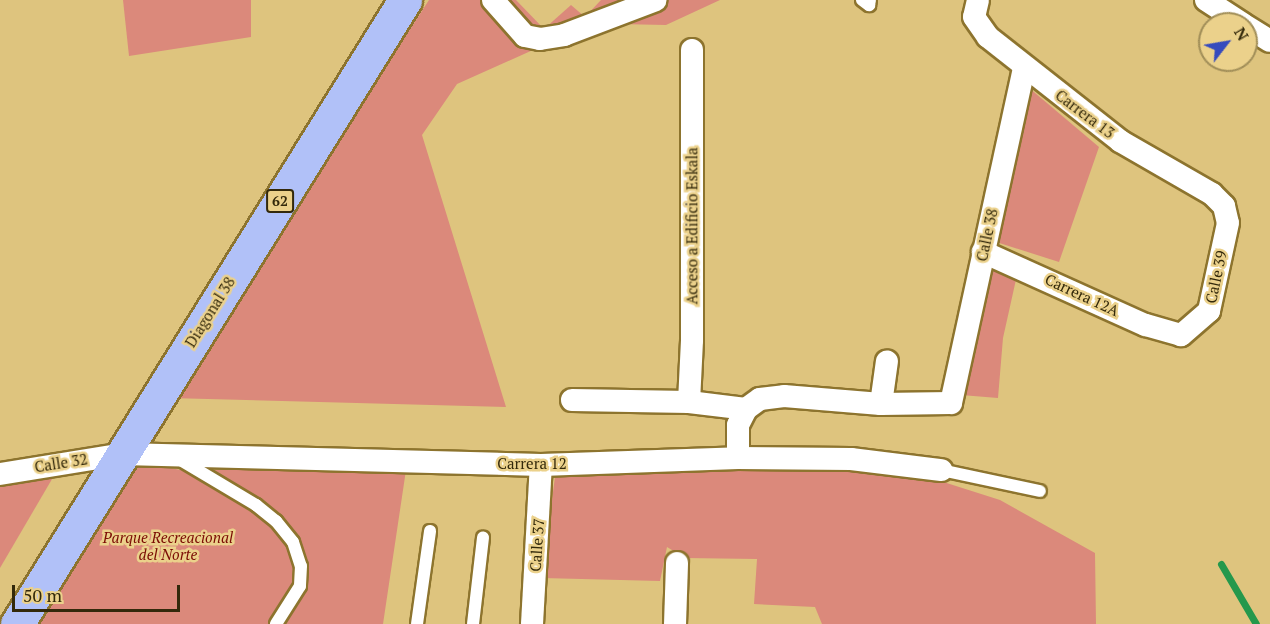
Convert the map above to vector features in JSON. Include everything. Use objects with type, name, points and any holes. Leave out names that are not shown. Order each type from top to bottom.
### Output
[{"type":"main road","name":"Diagonal 38","points":[[16,624],[405,0]]},
{"type":"street","points":[[493,0],[525,36],[540,39],[564,35],[656,0]]},
{"type":"street","name":"Carrera 13","points":[[978,0],[974,17],[978,27],[1024,68],[1120,141],[1212,194],[1224,206]]},
{"type":"street","points":[[1206,0],[1225,12]]},
{"type":"street","name":"Acceso a Edificio Eskala","points":[[689,402],[692,340],[692,50]]},
{"type":"street","name":"Calle 38","points":[[881,404],[951,404],[1024,68]]},
{"type":"street","name":"Calle 39","points":[[1181,335],[1209,311],[1228,223],[1224,206]]},
{"type":"street","name":"Carrera 12A","points":[[983,252],[1145,325],[1181,335]]},
{"type":"street","points":[[738,454],[742,417],[760,399],[784,396],[881,404],[887,361]]},
{"type":"street","points":[[572,400],[689,402],[742,417]]},
{"type":"street","name":"Carrera 12","points":[[128,445],[176,457],[541,465],[738,454],[851,459],[941,470]]},
{"type":"street","name":"Calle 32","points":[[0,474],[128,445]]},
{"type":"street","name":"Calle 37","points":[[532,624],[541,465]]},
{"type":"street","points":[[675,624],[677,563]]},
{"type":"lane","points":[[862,0],[869,4],[870,0]]},
{"type":"lane","points":[[176,457],[276,520],[293,542],[301,566],[300,586],[276,624]]},
{"type":"lane","points":[[941,470],[1040,491]]},
{"type":"lane","points":[[417,624],[430,531]]},
{"type":"lane","points":[[473,624],[483,538]]},
{"type":"green space","points":[[123,0],[251,0],[251,37],[129,56]]},
{"type":"green space","points":[[429,0],[516,0],[544,29],[571,5],[585,17],[601,0],[720,0],[666,25],[567,23],[544,45],[457,84],[422,135],[506,407],[169,398]]},
{"type":"green space","points":[[1028,87],[1099,147],[1059,262],[990,240]]},
{"type":"green space","points":[[989,268],[1017,275],[1003,338],[998,398],[961,395]]},
{"type":"green space","name":"Parque Recreacional del Norte","points":[[130,458],[180,470],[406,470],[383,624],[31,624]]},
{"type":"green space","points":[[62,462],[0,568],[0,472]]},
{"type":"green space","points":[[890,465],[1000,500],[1095,553],[1096,624],[822,624],[815,607],[754,604],[757,559],[685,558],[667,547],[660,581],[542,578],[556,469]]},
{"type":"waterway","points":[[1221,564],[1256,624]]}]
